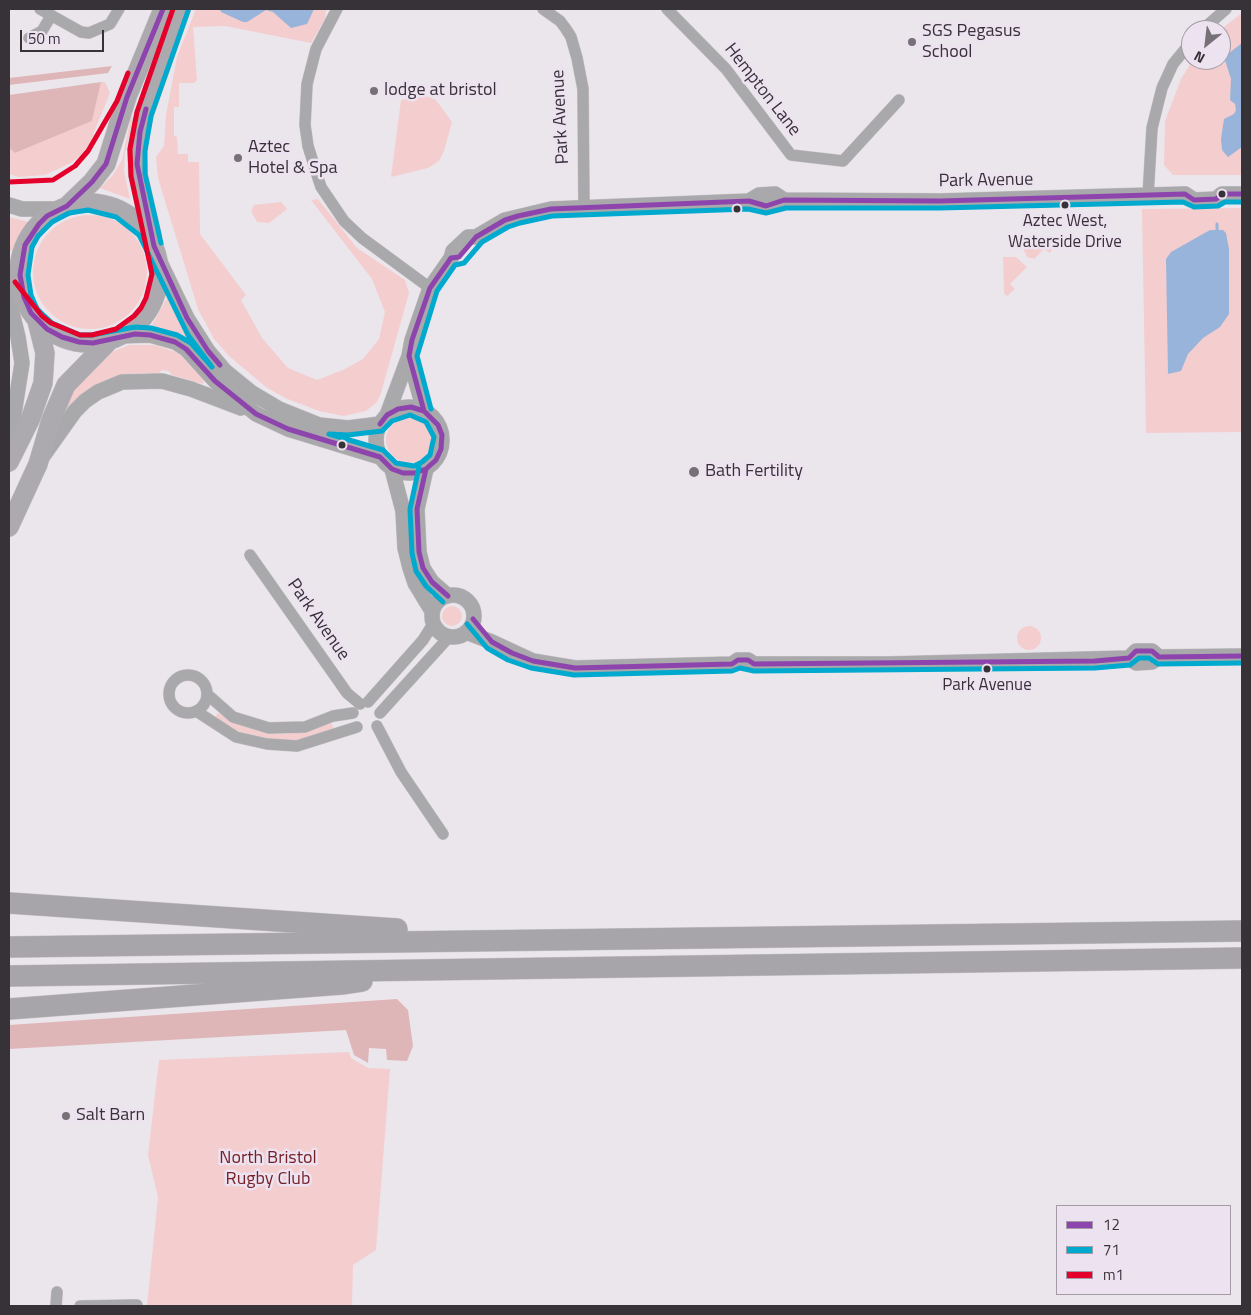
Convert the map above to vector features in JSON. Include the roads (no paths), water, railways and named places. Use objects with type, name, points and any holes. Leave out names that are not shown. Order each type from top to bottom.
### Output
[{"type":"highway","points":[[9,902],[547,939]]},
{"type":"highway","points":[[9,947],[1242,931]]},
{"type":"highway","points":[[9,976],[436,968],[1242,958]]},
{"type":"highway","points":[[9,1009],[342,984],[436,968]]},
{"type":"main road","points":[[9,462],[30,420],[43,383],[45,353],[34,317],[24,297],[20,275],[25,245],[39,224],[63,208],[92,182],[106,164],[127,97],[163,9]]},
{"type":"main road","points":[[9,527],[38,464],[51,420],[66,385],[83,365],[115,338],[139,322],[153,301],[160,274],[138,175],[137,150],[144,114],[181,9]]},
{"type":"main road","points":[[63,208],[88,202],[107,205],[120,210],[145,230],[156,252]]},
{"type":"main road","points":[[34,317],[62,338],[79,342],[115,338]]},
{"type":"street","points":[[40,9],[81,32],[89,33],[110,24],[120,9]]},
{"type":"street","points":[[338,9],[316,49],[306,84],[305,125],[308,146],[318,178],[321,187],[344,220],[362,238],[430,288]]},
{"type":"street","name":"Park Avenue","points":[[543,9],[560,21],[571,37],[577,58],[582,89],[584,207]]},
{"type":"street","name":"Hempton Lane","points":[[667,9],[726,69],[791,155],[844,164],[899,100]]},
{"type":"street","points":[[1213,20],[1226,9]]},
{"type":"street","points":[[29,38],[42,31],[51,16]]},
{"type":"street","points":[[1148,196],[1152,128],[1162,88],[1173,64],[1181,54]]},
{"type":"street","name":"Park Avenue","points":[[383,420],[409,356],[412,340],[430,288],[451,258],[453,251],[468,237],[476,237],[505,220],[518,216],[551,208],[749,201],[766,206],[774,205],[784,200],[940,201],[1188,194],[1194,200],[1201,200],[1216,199],[1222,194],[1242,194]]},
{"type":"street","points":[[9,205],[22,209],[63,208]]},
{"type":"street","points":[[156,252],[187,318],[208,351],[225,370],[252,393],[279,409],[318,425],[348,428],[383,420],[398,409],[411,407],[424,410],[432,417],[442,435],[441,449],[436,460],[426,469],[415,473],[403,473],[392,469],[380,457],[376,446],[376,435],[383,420]]},
{"type":"street","points":[[9,287],[34,317]]},
{"type":"street","points":[[9,300],[22,363],[9,446]]},
{"type":"street","points":[[115,338],[135,334],[150,335],[176,342],[186,349],[215,381],[256,414]]},
{"type":"street","name":"Park Avenue","points":[[409,356],[424,410]]},
{"type":"street","points":[[38,464],[75,411],[85,401],[98,392],[122,382],[162,382],[191,389],[256,414],[288,429],[380,457]]},
{"type":"street","points":[[392,469],[403,511],[405,548],[415,583],[437,630],[449,637]]},
{"type":"street","points":[[426,469],[417,509],[419,552],[423,568],[432,582],[448,596]]},
{"type":"street","name":"Park Avenue","points":[[250,555],[347,692],[360,706]]},
{"type":"street","points":[[357,727],[353,720],[360,706],[423,640],[441,599],[448,596],[457,596],[468,603],[469,626]]},
{"type":"street","points":[[443,834],[401,772],[377,726],[380,712],[449,637],[469,626]]},
{"type":"street","points":[[469,626],[492,642],[533,661],[574,668],[732,664],[737,670],[749,669],[754,664],[1058,662],[1129,658],[1136,651],[1152,651],[1159,657],[1242,656]]},
{"type":"street","points":[[207,694],[203,706],[196,711],[187,712],[176,707],[170,696],[172,684],[182,676],[195,676],[204,683],[207,694],[233,717],[269,728],[305,727],[360,706],[376,706],[380,712]]},
{"type":"street","points":[[196,711],[236,737],[267,744],[297,746],[357,727],[365,730],[377,726]]},
{"type":"street","points":[[56,1306],[57,1292]]},
{"type":"street","points":[[80,1306],[137,1304]]},
{"type":"water","points":[[220,9],[314,9],[307,24],[291,28],[273,12],[266,10],[247,22],[243,22],[221,12]]},
{"type":"water","points":[[1242,43],[1242,147],[1228,157],[1222,150],[1221,139],[1224,119],[1234,114],[1236,110],[1235,104],[1230,100],[1231,79],[1228,70],[1231,70],[1231,52]]},
{"type":"water","points":[[1210,230],[1223,230],[1226,233],[1229,249],[1229,314],[1220,327],[1203,338],[1188,354],[1181,371],[1168,374],[1166,259],[1171,252]]},
{"type":"waterway","points":[[1217,224],[1217,230]]},
{"type":"place","name":"SGS Pegasus School","points":[[912,42]]},
{"type":"place","name":"lodge at bristol","points":[[374,91]]},
{"type":"place","name":"Aztec Hotel & Spa","points":[[238,158]]},
{"type":"place","name":"Aztec West, Waterside Drive","points":[[1065,205]]},
{"type":"place","name":"Bath Fertility","points":[[694,472]]},
{"type":"place","name":"Park Avenue","points":[[987,669]]},
{"type":"place","name":"Salt Barn","points":[[66,1116]]},
{"type":"park label","name":"North Bristol Rugby Club","points":[[268,1169]]}]
